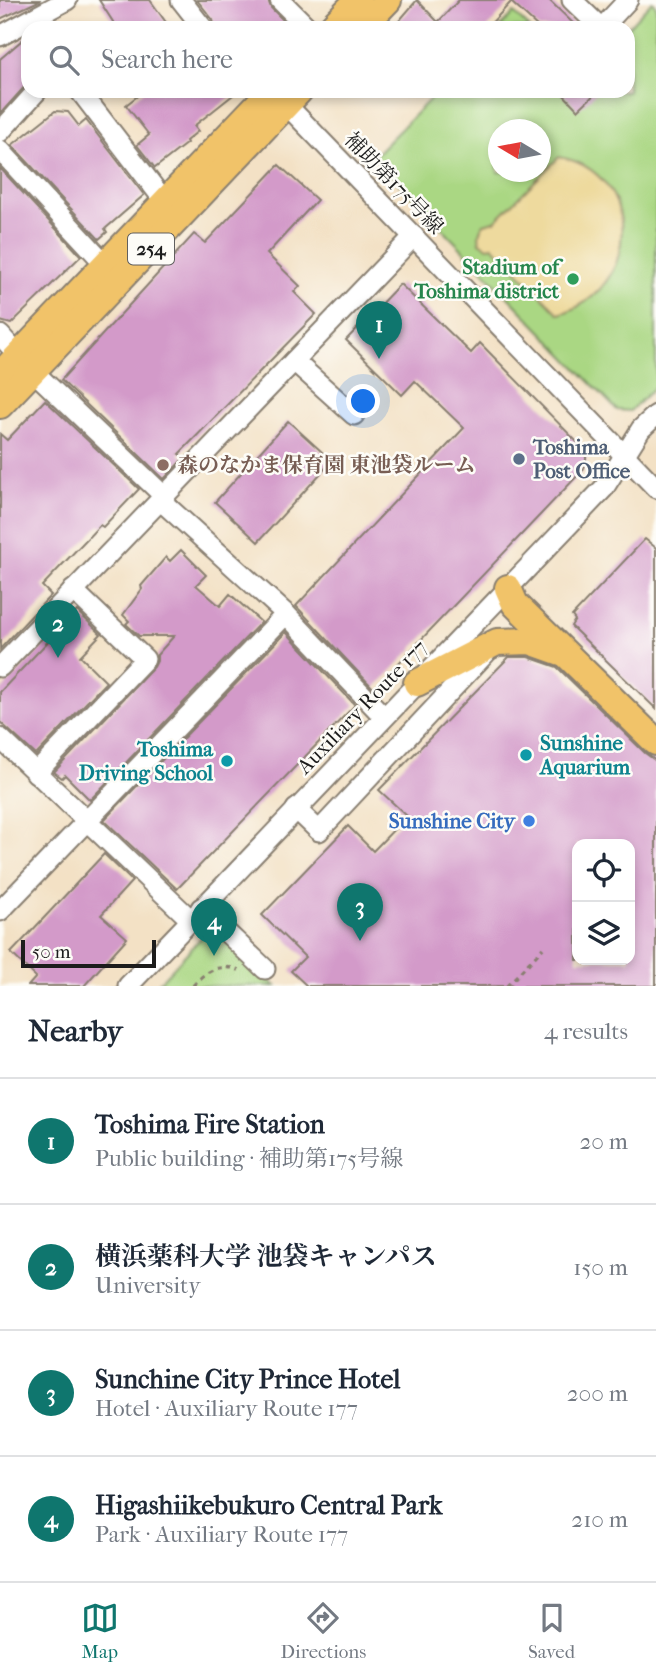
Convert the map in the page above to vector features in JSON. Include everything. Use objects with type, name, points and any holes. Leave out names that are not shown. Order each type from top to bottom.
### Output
[{"type":"highway","points":[[338,21],[358,0]]},
{"type":"highway","points":[[368,21],[388,0]]},
{"type":"highway","name":"254","points":[[0,405],[26,363],[106,265],[271,98]]},
{"type":"highway","name":"254","points":[[0,375],[26,363],[271,98]]},
{"type":"highway","points":[[508,588],[515,604],[656,742]]},
{"type":"highway","points":[[508,588],[522,594],[656,724]]},
{"type":"highway","points":[[417,683],[497,642],[530,641],[566,654]]},
{"type":"street","points":[[38,21],[67,0]]},
{"type":"street","points":[[181,0],[198,21]]},
{"type":"street","points":[[280,0],[301,21]]},
{"type":"street","points":[[572,0],[594,21]]},
{"type":"street","points":[[608,21],[628,0]]},
{"type":"street","points":[[0,35],[21,28]]},
{"type":"street","points":[[0,132],[31,98]]},
{"type":"street","points":[[85,98],[166,202]]},
{"type":"street","name":"補助第175号線","points":[[277,98],[656,488]]},
{"type":"street","points":[[0,150],[106,265]]},
{"type":"street","points":[[0,667],[414,236]]},
{"type":"street","points":[[0,335],[162,498],[286,614],[384,717]]},
{"type":"street","points":[[294,361],[354,415]]},
{"type":"street","name":"Auxiliary Route 177","points":[[128,986],[604,488],[641,429],[656,415]]},
{"type":"street","points":[[36,773],[145,659],[73,590]]},
{"type":"street","points":[[0,911],[286,614]]},
{"type":"street","points":[[296,809],[319,831],[497,642]]},
{"type":"street","points":[[0,738],[86,821],[195,914],[265,969]]},
{"type":"path","points":[[507,986],[543,948]]},
{"type":"path","points":[[193,986],[204,973],[225,965],[244,972]]},
{"type":"green space","name":"Stadium of Toshima district","points":[[652,1],[656,6],[656,386],[630,411],[617,410],[373,157],[431,98],[635,98],[633,21]]},
{"type":"green space","points":[[514,13],[523,21],[506,21]]},
{"type":"green space","points":[[212,926],[276,986],[156,986]]},
{"type":"sand","points":[[559,157],[587,167],[606,185],[618,207],[622,232],[618,258],[606,282],[586,301],[559,314],[493,246],[488,247],[480,242],[479,235],[484,224],[495,221],[534,182],[551,182],[551,165]]},
{"type":"building","points":[[0,0],[41,0],[0,19]]},
{"type":"building","points":[[99,0],[150,0],[165,21],[112,21]]},
{"type":"building","points":[[197,0],[268,0],[271,8],[284,21],[213,21]]},
{"type":"building","points":[[417,0],[437,21],[399,21]]},
{"type":"building","points":[[459,0],[549,0],[571,21],[531,21],[511,2],[493,21],[439,21]]},
{"type":"building","points":[[21,41],[21,91],[0,114],[0,59]]},
{"type":"building","points":[[135,98],[229,98],[194,126],[198,131],[187,143],[155,168],[137,145],[149,135],[126,105]]},
{"type":"building","points":[[567,98],[591,98],[578,110]]},
{"type":"building","points":[[55,111],[68,112],[79,126],[86,120],[144,195],[105,229],[107,232],[99,239],[12,145]]},
{"type":"building","points":[[279,165],[317,200],[267,254],[300,286],[294,292],[316,314],[179,454],[184,458],[164,479],[61,380],[194,234],[205,243]]},
{"type":"building","points":[[0,168],[81,256],[11,324],[0,321]]},
{"type":"building","name":"Toshima Post Office","points":[[400,284],[471,353],[480,343],[581,446],[586,463],[583,470],[374,689],[296,606],[464,428],[415,381],[402,395],[346,340]]},
{"type":"building","points":[[45,400],[139,489],[103,527],[100,525],[42,586],[51,595],[0,649],[0,434],[7,440]]},
{"type":"building","points":[[288,421],[332,461],[258,542],[215,502]]},
{"type":"building","points":[[645,539],[656,548],[656,709],[571,626],[575,620],[572,616]]},
{"type":"building","points":[[181,550],[206,575],[196,585],[220,606],[230,594],[261,622],[90,800],[65,775],[62,778],[54,772],[154,667],[157,655],[174,636],[139,636],[126,624],[129,621],[123,615],[142,589],[141,586],[166,557],[170,561]]},
{"type":"building","points":[[77,611],[101,634],[80,656],[106,682],[36,755],[0,722],[0,692]]},
{"type":"building","name":"Toshima Driving School","points":[[286,632],[355,705],[177,889],[104,820]]},
{"type":"building","name":"Sunshine City","points":[[509,657],[528,657],[557,667],[656,761],[656,986],[307,986],[291,971],[305,957],[262,915],[348,826],[373,851],[407,816],[379,790]]},
{"type":"building","points":[[104,854],[132,881],[101,915],[127,938],[84,986],[28,986],[36,977],[11,953]]},
{"type":"place","name":"Stadium of Toshima district","points":[[573,279]]},
{"type":"place","name":"Toshima Fire Station","points":[[379,359]]},
{"type":"place","name":"Toshima Post Office","points":[[519,459]]},
{"type":"place","name":"森のなかま保育園 東池袋ルーム","points":[[163,465]]},
{"type":"place","name":"横浜薬科大学 池袋キャンパス","points":[[58,658]]},
{"type":"place","name":"Sunshine Aquarium","points":[[526,755]]},
{"type":"place","name":"Toshima Driving School","points":[[227,761]]},
{"type":"place","name":"Sunshine City","points":[[529,821]]},
{"type":"place","name":"Sunchine City Prince Hotel","points":[[360,941]]},
{"type":"place","name":"Higashiikebukuro Central Park","points":[[214,956]]}]
